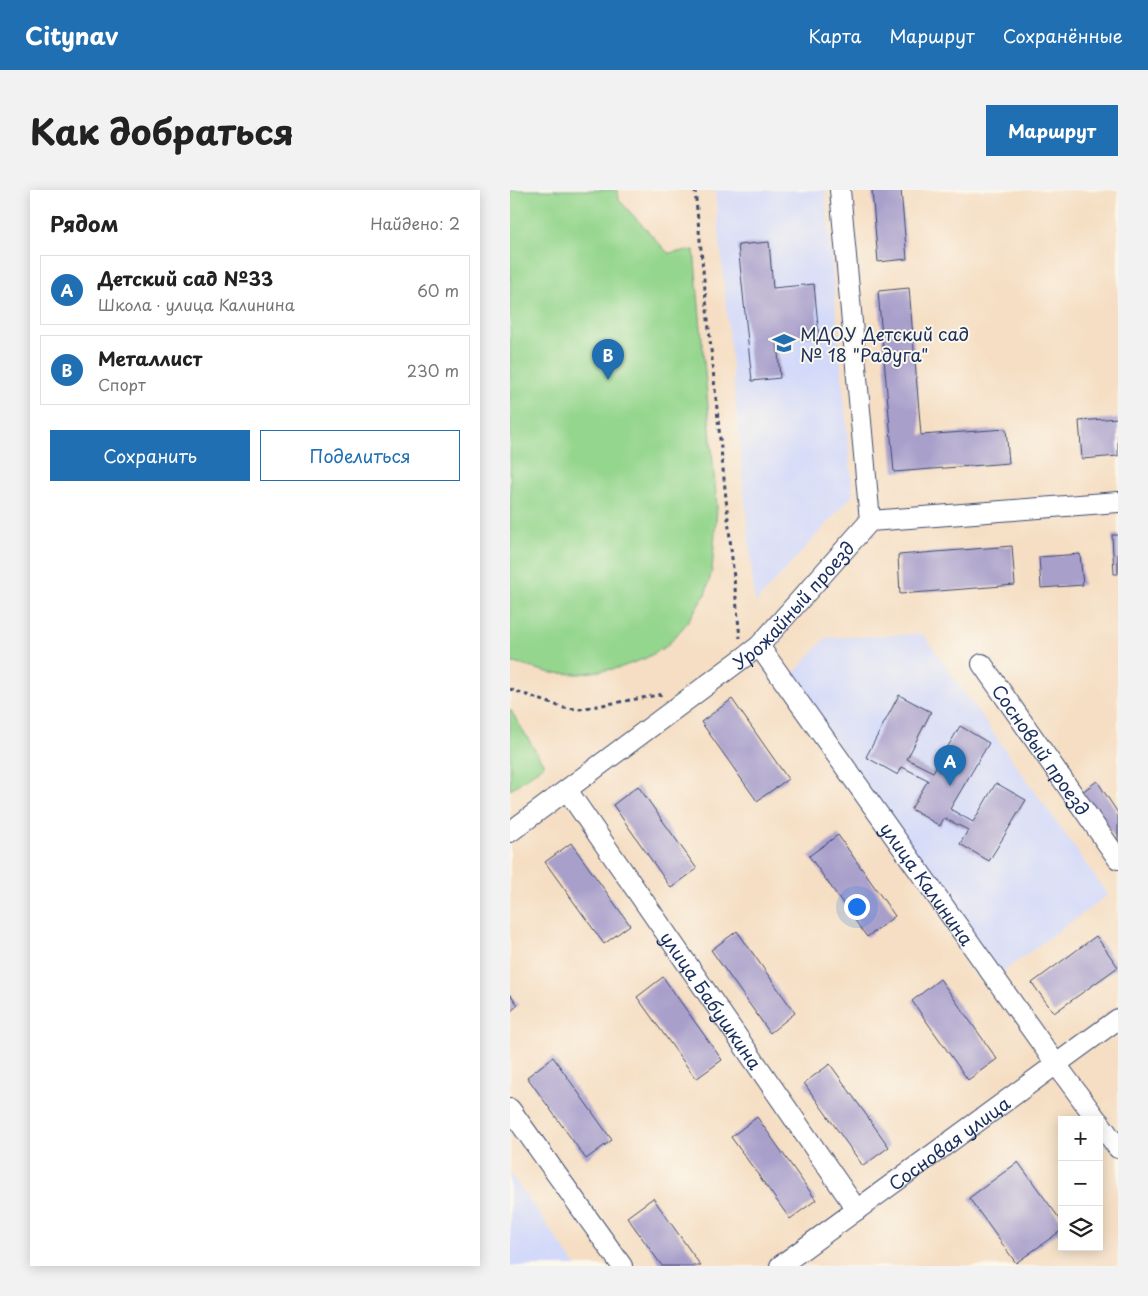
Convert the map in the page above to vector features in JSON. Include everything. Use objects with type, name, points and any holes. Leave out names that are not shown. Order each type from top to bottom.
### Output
[{"type":"street","points":[[840,190],[870,521],[1118,502]]},
{"type":"street","name":"Урожайный проезд","points":[[510,832],[759,646],[870,521]]},
{"type":"street","name":"улица Калинина","points":[[759,646],[1094,1116]]},
{"type":"street","name":"Сосновый проезд","points":[[982,664],[1118,859]]},
{"type":"street","name":"улица Бабушкина","points":[[566,790],[857,1210]]},
{"type":"street","name":"Сосновая улица","points":[[780,1266],[1118,1019]]},
{"type":"street","points":[[510,1109],[622,1266]]},
{"type":"street","name":"улица Калинина","points":[[1103,1128],[1118,1148]]},
{"type":"path","points":[[696,190],[742,659]]},
{"type":"path","points":[[510,688],[564,708],[580,709],[669,693]]},
{"type":"shaded area","name":"МДОУ Детский сад № 18 \"Радуга\"","points":[[715,190],[825,190],[853,495],[755,603]]},
{"type":"shaded area","points":[[923,634],[1108,895],[1001,973],[791,677],[825,638]]},
{"type":"shaded area","points":[[510,1173],[576,1266],[510,1266]]},
{"type":"green space","points":[[510,190],[618,190],[619,200],[668,253],[694,250],[717,507],[712,571],[705,595],[686,624],[667,646],[646,658],[619,668],[579,674],[551,673],[510,662]]},
{"type":"green space","points":[[510,709],[544,765],[510,790]]},
{"type":"building","points":[[872,190],[901,190],[907,259],[878,262]]},
{"type":"building","points":[[769,242],[773,288],[814,284],[819,336],[777,340],[780,378],[752,381],[738,245]]},
{"type":"building","points":[[909,288],[921,435],[1006,429],[1009,463],[894,472],[878,291]]},
{"type":"building","points":[[1118,418],[1118,456],[1082,459],[1079,421]]},
{"type":"building","points":[[1112,535],[1118,535],[1118,574],[1114,574]]},
{"type":"building","points":[[1012,546],[1015,585],[900,594],[898,555]]},
{"type":"building","points":[[1080,554],[1083,585],[1041,588],[1039,557]]},
{"type":"building","points":[[899,695],[931,712],[907,759],[933,772],[960,726],[989,743],[950,809],[973,822],[996,783],[1026,800],[989,861],[960,844],[968,830],[944,818],[940,826],[911,809],[928,780],[902,767],[898,775],[866,757]]},
{"type":"building","points":[[732,699],[788,779],[757,801],[701,722]]},
{"type":"building","points":[[1097,781],[1118,813],[1118,842],[1082,792]]},
{"type":"building","points":[[638,786],[697,869],[671,888],[613,805]]},
{"type":"building","points":[[838,835],[895,916],[867,937],[809,856]]},
{"type":"building","points":[[571,843],[630,925],[604,944],[545,862]]},
{"type":"building","points":[[737,931],[795,1013],[770,1033],[711,950]]},
{"type":"building","points":[[1096,936],[1118,967],[1054,1013],[1032,983]]},
{"type":"building","points":[[663,977],[722,1060],[696,1079],[637,997]]},
{"type":"building","points":[[940,979],[997,1059],[968,1080],[912,1001]]},
{"type":"building","points":[[510,994],[518,1005],[510,1012]]},
{"type":"building","points":[[553,1057],[612,1140],[586,1159],[527,1077]]},
{"type":"building","points":[[830,1064],[889,1147],[863,1166],[804,1083]]},
{"type":"building","points":[[757,1117],[816,1200],[790,1219],[731,1137]]},
{"type":"building","points":[[1018,1162],[1058,1217],[1058,1233],[1016,1263],[969,1198]]},
{"type":"building","points":[[653,1198],[701,1266],[662,1266],[627,1217]]},
{"type":"place","name":"МДОУ Детский сад № 18 \"Радуга\"","points":[[784,343]]},
{"type":"place","name":"Металлист","points":[[608,380]]},
{"type":"place","name":"Детский сад №33","points":[[950,786]]}]
